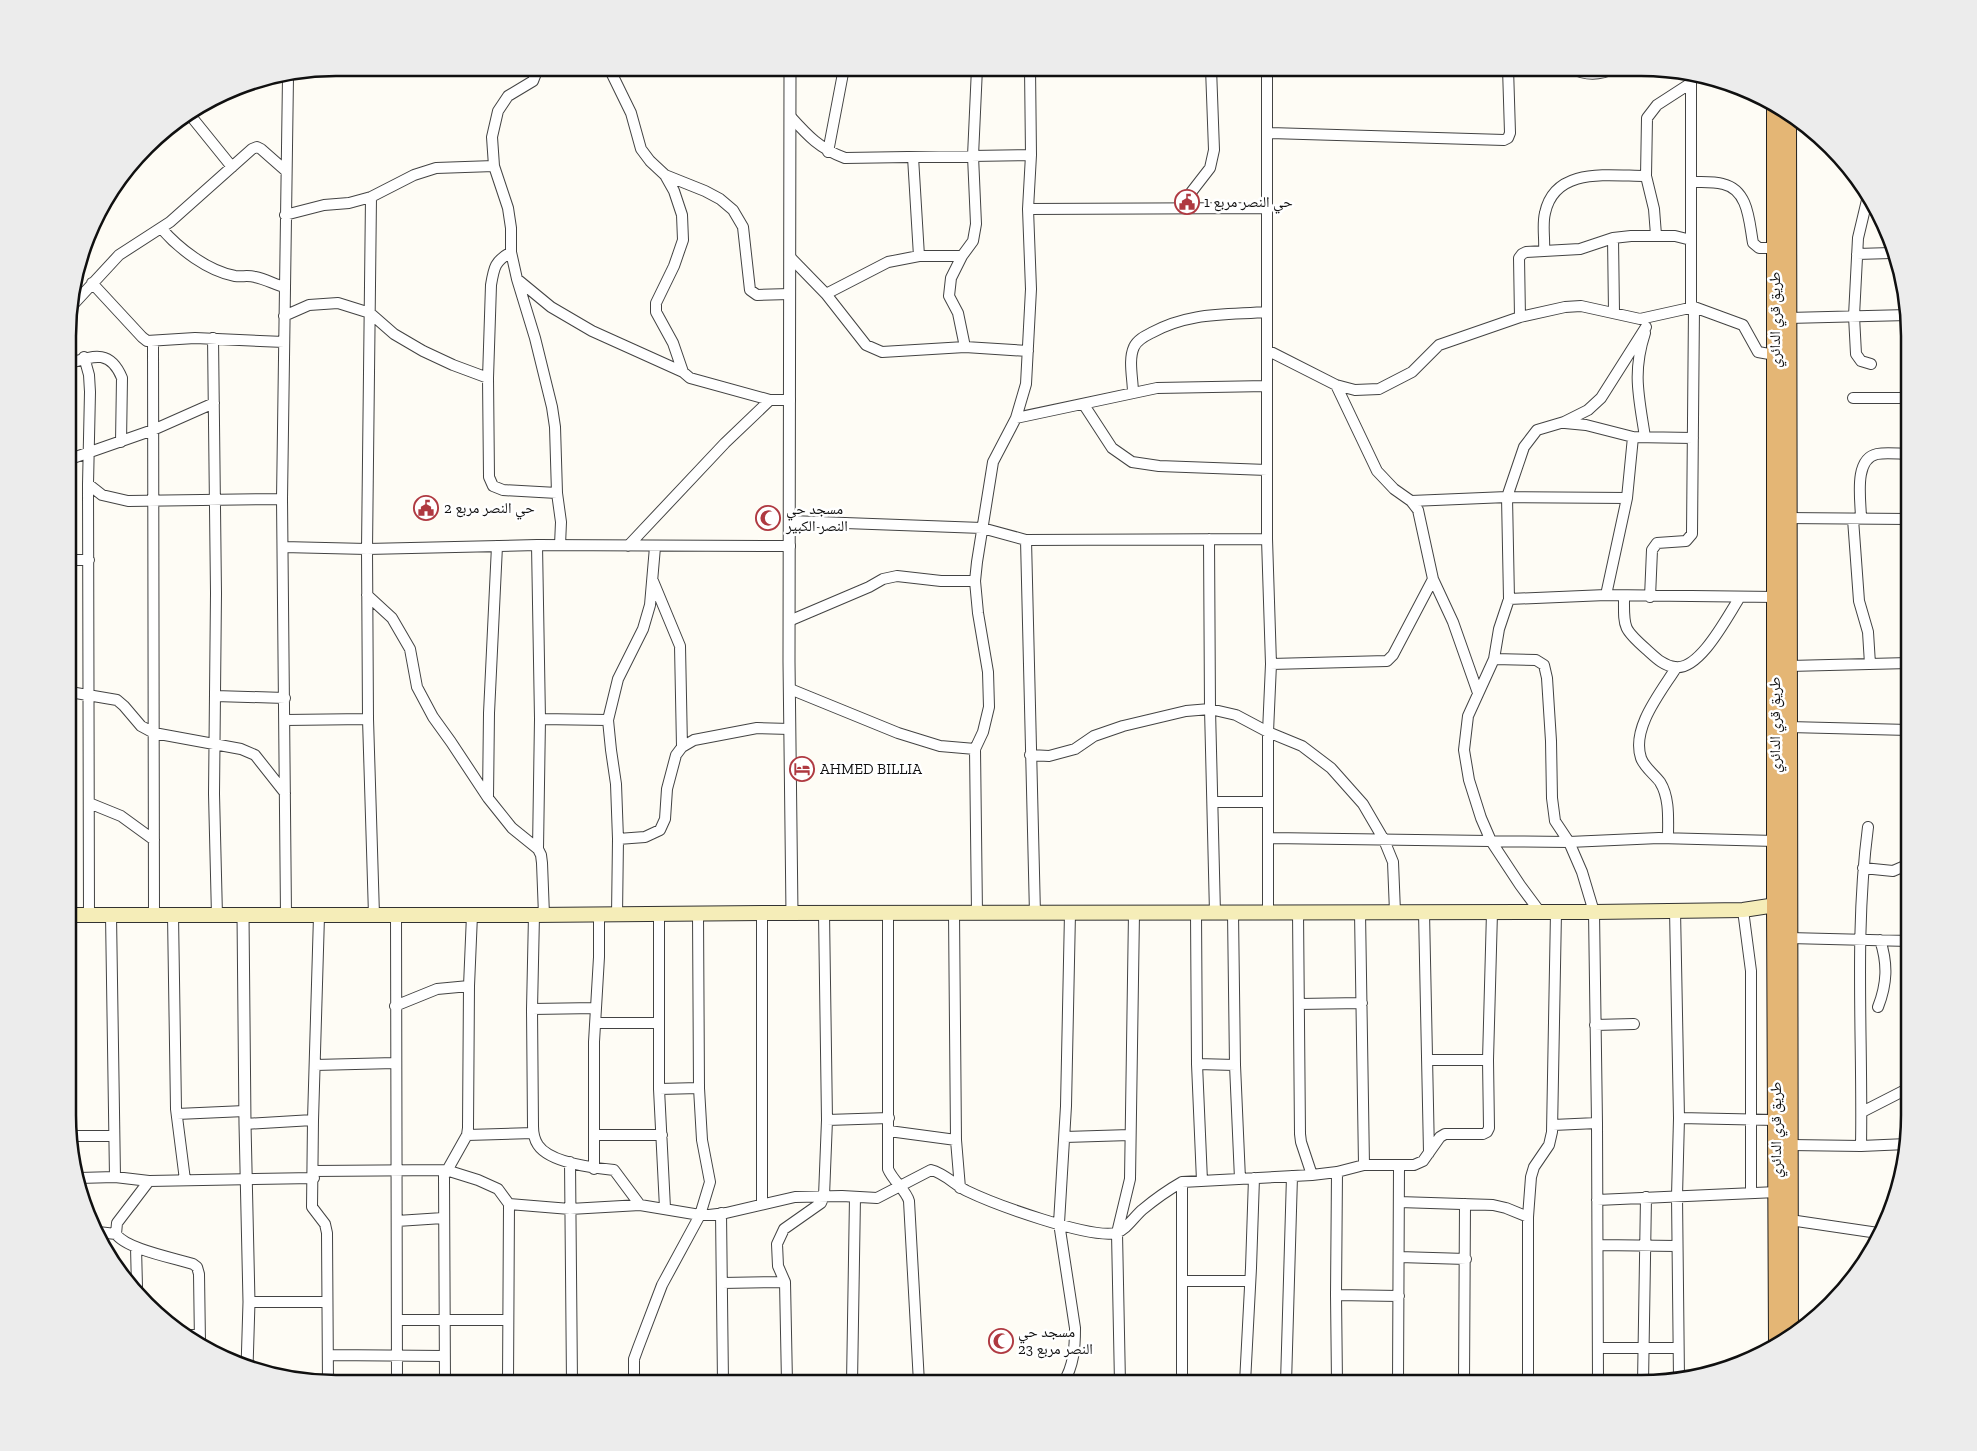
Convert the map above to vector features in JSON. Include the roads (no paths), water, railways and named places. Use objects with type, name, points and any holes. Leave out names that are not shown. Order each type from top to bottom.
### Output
[{"type":"highway","name":"طريق قري الدائري","points":[[1775,114],[1775,355],[1789,666],[1789,727],[1776,1120],[1777,1336]]},
{"type":"highway","name":"طريق قري الدائري","points":[[1788,122],[1788,318],[1782,518],[1776,597],[1775,841],[1782,904],[1789,938],[1790,1327]]},
{"type":"main road","points":[[76,915],[1594,912],[1743,910],[1782,904]]},
{"type":"street","points":[[535,76],[533,81],[508,96],[498,111],[492,136],[494,166],[508,208],[512,228],[511,252],[552,407],[555,427],[557,493],[561,522],[560,545]]},
{"type":"street","points":[[613,76],[631,113],[641,149],[650,161],[665,174],[705,191],[720,199],[733,210],[743,227],[750,290],[757,295],[790,294]]},
{"type":"street","points":[[790,76],[789,621],[792,913]]},
{"type":"street","points":[[828,152],[842,76]]},
{"type":"street","points":[[965,347],[958,313],[949,296],[951,278],[972,241],[976,224],[973,156],[977,76]]},
{"type":"street","points":[[977,913],[975,749],[983,732],[989,707],[988,672],[978,614],[975,581],[993,462],[1016,418],[1026,384],[1031,289],[1028,209],[1031,155],[1030,76]]},
{"type":"street","points":[[1178,208],[1210,168],[1214,150],[1210,76]]},
{"type":"street","points":[[1267,76],[1267,539],[1270,664],[1268,913]]},
{"type":"street","points":[[1267,133],[1504,140],[1508,138],[1510,133],[1508,76]]},
{"type":"street","points":[[286,915],[282,498],[288,80]]},
{"type":"street","points":[[1656,236],[1654,209],[1646,176],[1647,118],[1657,106],[1689,80]]},
{"type":"street","points":[[1650,597],[1653,546],[1657,543],[1686,541],[1692,534],[1691,81]]},
{"type":"street","points":[[790,116],[809,137],[828,152],[845,158],[1031,155]]},
{"type":"street","points":[[193,119],[232,167]]},
{"type":"street","points":[[79,298],[119,256],[161,228],[252,149],[257,147],[286,171]]},
{"type":"street","points":[[914,157],[918,256]]},
{"type":"street","points":[[285,214],[324,205],[349,203],[370,196],[414,174],[436,168],[494,166]]},
{"type":"street","points":[[665,174],[674,191],[682,215],[684,240],[656,303],[656,312],[673,343],[684,372]]},
{"type":"street","points":[[1544,251],[1545,214],[1551,196],[1560,185],[1574,179],[1591,176],[1646,176]]},
{"type":"street","points":[[1691,182],[1721,183],[1734,187],[1748,213],[1753,243],[1759,248],[1775,248]]},
{"type":"street","points":[[370,196],[367,594],[368,719],[374,915]]},
{"type":"street","points":[[1865,205],[1860,225],[1854,316],[1856,354],[1864,362],[1870,364]]},
{"type":"street","points":[[1028,209],[1267,208]]},
{"type":"street","points":[[161,228],[175,245],[183,251],[221,272],[236,276],[252,276],[284,287]]},
{"type":"street","points":[[1520,317],[1519,258],[1526,252],[1580,249],[1613,238],[1674,236],[1691,240]]},
{"type":"street","points":[[1613,238],[1614,312]]},
{"type":"street","points":[[511,252],[499,259],[493,270],[490,285],[488,378],[489,477],[493,486],[503,490],[557,493]]},
{"type":"street","points":[[1857,254],[1887,253]]},
{"type":"street","points":[[826,294],[888,262],[918,256],[962,256]]},
{"type":"street","points":[[790,257],[826,294],[866,345],[882,352],[902,352],[923,348],[965,347],[1028,351]]},
{"type":"street","points":[[517,279],[551,307],[592,331],[684,372],[690,378],[770,400],[790,400]]},
{"type":"street","points":[[92,283],[147,341],[213,338],[284,342]]},
{"type":"street","points":[[284,316],[309,304],[338,303],[370,313],[394,334],[423,351],[453,366],[488,378]]},
{"type":"street","points":[[1267,350],[1336,385],[1355,390],[1379,389],[1412,372],[1439,345],[1520,317],[1572,306],[1614,312],[1648,322],[1692,307],[1740,323],[1748,332],[1758,352],[1775,355]]},
{"type":"street","points":[[1133,393],[1132,357],[1134,346],[1140,339],[1168,323],[1188,317],[1267,312]]},
{"type":"street","points":[[1788,318],[1900,314]]},
{"type":"street","points":[[1540,912],[1491,841],[1468,780],[1464,750],[1468,716],[1494,659],[1499,629],[1509,598],[1507,497],[1524,447],[1537,430],[1564,422],[1588,410],[1601,398],[1648,322]]},
{"type":"street","points":[[1645,437],[1636,376],[1637,364],[1648,322]]},
{"type":"street","points":[[213,338],[217,916]]},
{"type":"street","points":[[153,342],[154,915]]},
{"type":"street","points":[[76,360],[96,355],[104,357],[120,372],[122,378],[121,442]]},
{"type":"street","points":[[84,357],[89,375],[90,392],[88,454],[89,915]]},
{"type":"street","points":[[1336,385],[1377,471],[1394,489],[1411,501],[1418,510],[1433,580],[1453,622],[1478,693]]},
{"type":"street","points":[[1016,418],[1158,388],[1267,386]]},
{"type":"street","points":[[1853,398],[1901,398]]},
{"type":"street","points":[[628,546],[725,444],[770,400]]},
{"type":"street","points":[[76,457],[153,430],[214,403]]},
{"type":"street","points":[[1084,404],[1112,448],[1132,462],[1159,466],[1267,470]]},
{"type":"street","points":[[1564,422],[1586,425],[1633,437],[1693,438]]},
{"type":"street","points":[[1606,595],[1627,498],[1633,437]]},
{"type":"street","points":[[1870,664],[1868,632],[1858,601],[1857,519],[1860,474],[1865,462],[1877,454],[1901,454]]},
{"type":"street","points":[[88,484],[102,495],[128,501],[282,498]]},
{"type":"street","points":[[1411,501],[1507,497],[1627,498]]},
{"type":"street","points":[[1782,518],[1901,520]]},
{"type":"street","points":[[790,521],[982,528],[1026,540],[1267,539]]},
{"type":"street","points":[[1026,540],[1035,914]]},
{"type":"street","points":[[1209,540],[1210,708],[1215,913]]},
{"type":"street","points":[[283,547],[367,549],[537,545],[655,547],[790,546]]},
{"type":"street","points":[[537,545],[540,719],[538,849]]},
{"type":"street","points":[[488,798],[489,713],[497,546]]},
{"type":"street","points":[[617,915],[618,839],[616,784],[608,720],[618,679],[643,629],[650,605],[655,547]]},
{"type":"street","points":[[76,560],[88,560]]},
{"type":"street","points":[[789,621],[883,579],[897,576],[941,581],[975,581]]},
{"type":"street","points":[[1270,664],[1387,661],[1394,655],[1433,580]]},
{"type":"street","points":[[653,581],[680,646],[682,747]]},
{"type":"street","points":[[367,594],[392,618],[410,649],[418,688],[433,717],[488,798],[512,828],[538,849],[541,855],[539,915],[532,1009],[533,1133],[537,1143],[545,1152],[570,1162],[594,1169],[616,1172],[640,1205]]},
{"type":"street","points":[[1509,598],[1606,595],[1776,597]]},
{"type":"street","points":[[1624,596],[1624,626],[1634,638],[1660,660],[1676,668],[1684,666],[1697,658],[1717,634],[1740,597]]},
{"type":"street","points":[[1494,659],[1536,660],[1544,665],[1547,678],[1552,798],[1556,821],[1570,842],[1582,872],[1594,912],[1598,1123],[1598,1375]]},
{"type":"street","points":[[1789,666],[1901,663]]},
{"type":"street","points":[[1668,838],[1667,800],[1659,782],[1641,757],[1640,746],[1644,719],[1676,668]]},
{"type":"street","points":[[790,689],[898,733],[940,746],[975,749]]},
{"type":"street","points":[[76,693],[121,702],[141,726],[154,733],[242,749],[255,755],[286,793]]},
{"type":"street","points":[[215,696],[285,698]]},
{"type":"street","points":[[1030,755],[1049,756],[1075,749],[1094,736],[1123,726],[1186,711],[1210,708],[1236,715],[1268,732],[1302,746],[1331,768],[1363,804],[1384,840],[1392,862],[1395,912]]},
{"type":"street","points":[[285,720],[368,719]]},
{"type":"street","points":[[540,719],[608,720]]},
{"type":"street","points":[[1789,727],[1901,730]]},
{"type":"street","points":[[618,839],[645,837],[660,830],[665,819],[666,788],[676,755],[682,747],[694,740],[757,728],[790,728]]},
{"type":"street","points":[[1213,802],[1268,802]]},
{"type":"street","points":[[89,803],[121,816],[154,840]]},
{"type":"street","points":[[1861,1146],[1859,940],[1863,868],[1868,828]]},
{"type":"street","points":[[1268,838],[1570,842],[1668,838],[1775,841]]},
{"type":"street","points":[[1863,868],[1893,871],[1901,868]]},
{"type":"street","points":[[1674,910],[1679,1118],[1677,1196],[1679,1372]]},
{"type":"street","points":[[1743,910],[1751,972],[1751,1193]]},
{"type":"street","points":[[1298,912],[1300,1134],[1312,1174]]},
{"type":"street","points":[[1360,912],[1364,1164]]},
{"type":"street","points":[[1424,912],[1429,1153]]},
{"type":"street","points":[[510,1204],[570,1209],[640,1205],[700,1215],[721,1213],[795,1197],[877,1198],[931,1170],[960,1188],[1002,1206],[1092,1233],[1117,1233],[1142,1210],[1182,1182],[1337,1172],[1364,1164],[1419,1163],[1445,1134],[1483,1134],[1489,1130],[1488,1060],[1492,912]]},
{"type":"street","points":[[1528,1375],[1528,1217],[1532,1171],[1549,1145],[1553,1125],[1556,912]]},
{"type":"street","points":[[762,913],[762,1204]]},
{"type":"street","points":[[787,1375],[785,1282],[778,1266],[776,1251],[778,1238],[784,1230],[820,1205],[824,1196],[827,1120],[824,913]]},
{"type":"street","points":[[888,913],[888,1170],[898,1187],[905,1192],[909,1201],[920,1375]]},
{"type":"street","points":[[954,913],[956,1140],[960,1188]]},
{"type":"street","points":[[1068,1375],[1073,1358],[1075,1328],[1059,1223],[1065,1137],[1070,913]]},
{"type":"street","points":[[1120,1375],[1117,1233],[1130,1179],[1134,913]]},
{"type":"street","points":[[1196,913],[1197,1064],[1202,1180]]},
{"type":"street","points":[[1233,913],[1235,1065],[1240,1179]]},
{"type":"street","points":[[660,914],[659,1089],[664,1208]]},
{"type":"street","points":[[635,1375],[636,1354],[662,1285],[700,1215],[710,1182],[702,1140],[698,914]]},
{"type":"street","points":[[111,915],[115,1177]]},
{"type":"street","points":[[173,915],[177,1114],[184,1180]]},
{"type":"street","points":[[244,915],[245,1124],[249,1302],[247,1359]]},
{"type":"street","points":[[396,915],[397,1375]]},
{"type":"street","points":[[445,1375],[443,1218],[446,1170],[467,1136],[472,915]]},
{"type":"street","points":[[594,1169],[595,1023],[599,957],[599,915]]},
{"type":"street","points":[[319,916],[312,1207],[325,1224],[327,1233],[328,1375]]},
{"type":"street","points":[[1789,938],[1901,941]]},
{"type":"street","points":[[1878,1007],[1886,981],[1886,967],[1880,940]]},
{"type":"street","points":[[395,1006],[414,1000],[425,992],[469,986]]},
{"type":"street","points":[[1299,1004],[1362,1003]]},
{"type":"street","points":[[532,1009],[596,1008]]},
{"type":"street","points":[[595,1023],[659,1023]]},
{"type":"street","points":[[1595,1025],[1634,1024]]},
{"type":"street","points":[[1427,1060],[1488,1060]]},
{"type":"street","points":[[315,1065],[395,1063]]},
{"type":"street","points":[[1197,1064],[1235,1065]]},
{"type":"street","points":[[659,1089],[700,1088]]},
{"type":"street","points":[[1862,1112],[1901,1092]]},
{"type":"street","points":[[177,1114],[245,1111]]},
{"type":"street","points":[[827,1120],[889,1118]]},
{"type":"street","points":[[1679,1118],[1776,1120]]},
{"type":"street","points":[[245,1124],[313,1120]]},
{"type":"street","points":[[1553,1125],[1598,1123]]},
{"type":"street","points":[[889,1131],[956,1140]]},
{"type":"street","points":[[467,1136],[533,1133]]},
{"type":"street","points":[[594,1135],[662,1135]]},
{"type":"street","points":[[1065,1137],[1130,1135]]},
{"type":"street","points":[[77,1136],[114,1136]]},
{"type":"street","points":[[1791,1145],[1899,1144]]},
{"type":"street","points":[[570,1162],[572,1375]]},
{"type":"street","points":[[1398,1375],[1399,1164]]},
{"type":"street","points":[[84,1180],[115,1177],[149,1181],[247,1180],[314,1174],[396,1170],[446,1170],[478,1180],[498,1189],[510,1204],[508,1375]]},
{"type":"street","points":[[1337,1172],[1337,1375]]},
{"type":"street","points":[[1286,1375],[1292,1176]]},
{"type":"street","points":[[1245,1375],[1254,1178]]},
{"type":"street","points":[[116,1234],[117,1223],[149,1181]]},
{"type":"street","points":[[1182,1182],[1182,1375]]},
{"type":"street","points":[[1597,1200],[1776,1192]]},
{"type":"street","points":[[852,1375],[855,1197]]},
{"type":"street","points":[[1643,1375],[1646,1197]]},
{"type":"street","points":[[1399,1202],[1501,1206],[1528,1217]]},
{"type":"street","points":[[1464,1375],[1465,1204]]},
{"type":"street","points":[[721,1213],[724,1375]]},
{"type":"street","points":[[397,1221],[443,1218]]},
{"type":"street","points":[[1790,1220],[1873,1232]]},
{"type":"street","points":[[104,1233],[116,1234],[122,1241],[136,1247],[193,1264],[197,1267],[199,1274],[200,1336]]},
{"type":"street","points":[[1598,1244],[1646,1247],[1677,1246]]},
{"type":"street","points":[[136,1247],[137,1281]]},
{"type":"street","points":[[1399,1257],[1466,1259]]},
{"type":"street","points":[[1182,1281],[1250,1281]]},
{"type":"street","points":[[722,1283],[785,1282]]},
{"type":"street","points":[[1336,1294],[1399,1296]]},
{"type":"street","points":[[249,1302],[327,1302]]},
{"type":"street","points":[[398,1320],[508,1320]]},
{"type":"street","points":[[1598,1348],[1678,1348]]},
{"type":"street","points":[[328,1356],[398,1354],[444,1356]]},
{"type":"place","name":"حي النصر مربع 1","points":[[1187,202]]},
{"type":"place","name":"حي النصر مربع 2","points":[[426,508]]},
{"type":"place","name":"مسجد حي النصر الكبير","points":[[768,518]]},
{"type":"place","name":"AHMED BILLIA","points":[[802,769]]},
{"type":"place","name":"مسجد حي النصر مربع 23","points":[[1001,1341]]}]
